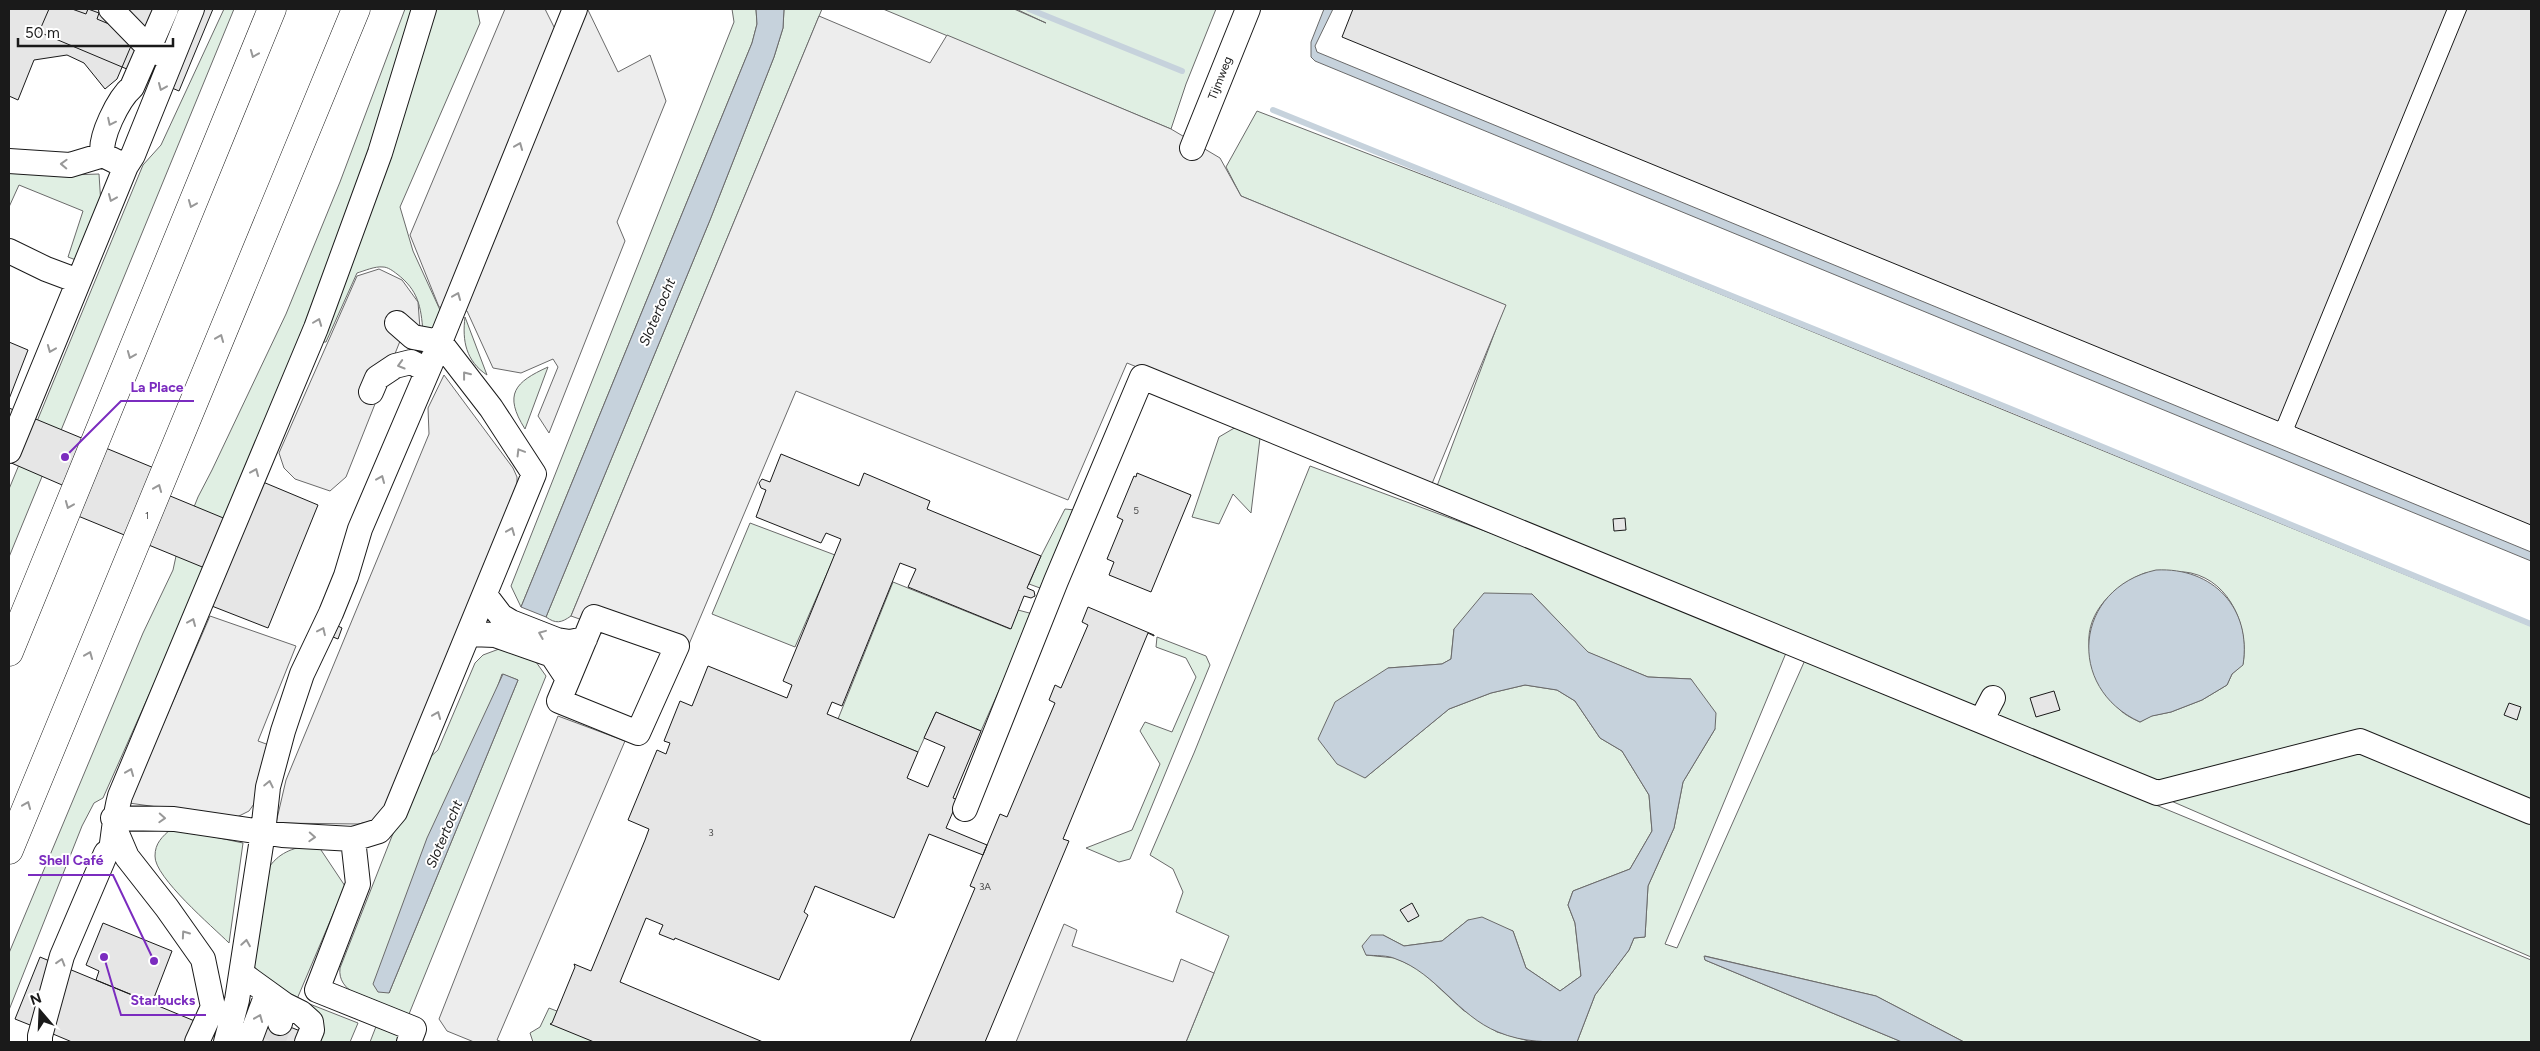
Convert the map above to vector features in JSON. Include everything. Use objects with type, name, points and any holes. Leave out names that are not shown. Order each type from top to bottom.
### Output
[{"type":"highway","points":[[9,652],[272,9]]},
{"type":"highway","points":[[9,850],[356,9]]},
{"type":"street","points":[[112,9],[135,18],[149,48],[172,59]]},
{"type":"street","points":[[103,155],[100,146],[108,126],[125,93],[132,87],[166,9]]},
{"type":"street","points":[[9,451],[192,9]]},
{"type":"street","points":[[40,1042],[62,956],[106,853],[111,850],[114,824],[162,692],[316,328],[380,153],[424,9]]},
{"type":"street","points":[[226,1042],[234,1018],[242,974],[264,832],[268,787],[283,731],[302,674],[331,613],[346,576],[360,529],[440,342],[575,9]]},
{"type":"street","name":"Tijmweg","points":[[1192,148],[1248,9]]},
{"type":"street","points":[[9,161],[70,165],[103,155],[126,166]]},
{"type":"street","points":[[9,250],[46,269],[78,281]]},
{"type":"street","points":[[114,824],[174,819],[264,832],[353,839],[379,831],[395,812],[534,474],[492,408],[440,342],[413,338],[397,323]]},
{"type":"street","points":[[370,392],[376,378],[395,366],[411,362],[427,370]]},
{"type":"street","points":[[965,809],[1056,581],[1142,377],[2157,793],[2360,741],[2531,812]]},
{"type":"street","points":[[485,595],[501,616],[511,622],[557,640],[570,642],[585,639]]},
{"type":"street","points":[[594,618],[677,646],[638,733],[559,701],[568,679],[594,618]]},
{"type":"street","points":[[469,634],[495,634],[552,656],[568,679]]},
{"type":"street","points":[[1981,721],[1992,698]]},
{"type":"street","points":[[114,824],[128,857],[167,908],[203,960],[213,1006],[197,1042]]},
{"type":"street","points":[[353,839],[358,884],[317,990],[418,1032]]},
{"type":"street","points":[[242,974],[278,1007],[301,1013],[311,1022],[312,1030],[307,1042]]},
{"type":"street","points":[[249,1042],[278,1007]]},
{"type":"green space","points":[[224,9],[234,9],[9,557],[9,489],[143,165],[161,145]]},
{"type":"green space","points":[[405,9],[417,9],[357,196],[210,558],[103,798],[94,803],[82,826],[9,1010],[9,953],[143,633],[173,570],[178,547],[198,497],[286,314],[340,182]]},
{"type":"green space","points":[[436,9],[477,9],[480,23],[400,207],[413,251],[440,310],[433,328],[427,335],[423,332],[419,306],[410,286],[389,268],[373,268],[357,273],[326,342],[319,342],[364,227]]},
{"type":"green space","points":[[732,9],[756,9],[757,24],[752,43],[521,607],[511,586],[734,22]]},
{"type":"green space","points":[[784,9],[822,9],[571,616],[561,621],[553,621],[546,617],[710,220],[774,57],[783,28]]},
{"type":"green space","points":[[883,9],[1014,9],[1046,23],[1016,9],[1216,9],[1186,84],[1171,129]]},
{"type":"green space","points":[[1257,111],[1540,220],[2531,626],[2531,957],[1786,634],[1437,486],[1505,305],[1241,196],[1226,167]],"holes":[[[2186,572],[2205,578],[2217,586],[2227,596],[2240,622],[2244,650],[2243,664],[2232,674],[2227,685],[2202,700],[2171,712],[2151,716],[2140,722],[2119,709],[2112,699],[2090,653],[2089,633],[2092,621],[2105,600],[2124,584],[2145,573]]]},
{"type":"green space","points":[[9,169],[69,175],[99,174],[101,205],[76,260],[68,257],[83,211],[19,185],[9,207]]},
{"type":"green space","points":[[465,317],[487,375],[474,363],[467,350],[464,334]]},
{"type":"green space","points":[[548,367],[525,429],[515,407],[514,398],[516,390],[527,378]]},
{"type":"green space","points":[[1236,427],[1260,438],[1251,513],[1233,494],[1219,524],[1192,517],[1219,437]]},
{"type":"green space","points":[[1310,466],[1552,556],[1786,653],[1665,944],[1677,948],[1805,660],[2531,960],[2531,1042],[1964,1042],[1876,996],[1705,956],[1705,960],[1902,1042],[1577,1042],[1595,995],[1629,950],[1634,938],[1645,937],[1648,886],[1674,828],[1683,782],[1715,729],[1691,679],[1648,677],[1587,652],[1532,594],[1454,629],[1451,659],[1442,664],[1388,668],[1365,778],[1449,709],[1491,693],[1525,685],[1557,690],[1575,701],[1600,738],[1622,751],[1649,795],[1652,831],[1630,869],[1573,891],[1568,905],[1575,923],[1581,976],[1560,991],[1526,968],[1513,931],[1468,920],[1442,941],[1404,946],[1383,935],[1366,955],[1395,958],[1419,969],[1463,1010],[1497,1032],[1532,1042],[1186,1042],[1229,936],[1176,912],[1183,892],[1173,869],[1150,855],[1194,753]]},
{"type":"green space","points":[[1065,509],[1075,510],[1040,588],[1029,584],[1041,556]]},
{"type":"green space","points":[[750,523],[835,555],[795,647],[712,614]]},
{"type":"green space","points":[[893,582],[1010,629],[1018,610],[1033,614],[981,731],[936,712],[918,752],[838,719]]},
{"type":"green space","points":[[1157,637],[1206,656],[1210,665],[1130,859],[1119,862],[1086,848],[1132,830],[1160,764],[1140,731],[1145,722],[1172,732],[1196,677],[1186,658],[1156,647]]},
{"type":"green space","points":[[499,649],[536,662],[546,676],[407,1019],[409,1042],[370,1042],[384,1006],[348,989],[340,976],[340,968],[392,836],[428,759],[438,750],[475,663],[483,655]],"holes":[[[502,674],[518,680],[389,993]]]},
{"type":"green space","points":[[172,828],[243,843],[229,943],[174,889],[157,865],[156,847],[162,837]]},
{"type":"green space","points":[[312,844],[319,847],[345,886],[297,999],[358,1023],[350,1042],[316,1042],[254,966],[267,870],[276,859],[286,852]]},
{"type":"green space","points":[[549,1008],[624,1037],[622,1042],[533,1042],[530,1033],[540,1027]]},
{"type":"shaded area","points":[[505,9],[545,9],[554,27],[588,10],[618,72],[650,55],[666,101],[617,222],[625,241],[549,433],[538,416],[558,367],[553,359],[521,373],[493,368],[467,311],[439,307],[410,235]]},
{"type":"shaded area","points":[[819,16],[930,63],[947,35],[1171,129],[1220,158],[1241,196],[1506,305],[1431,486],[1127,363],[1068,500],[796,391],[684,656],[571,616]]},
{"type":"shaded area","points":[[379,269],[402,280],[418,302],[420,329],[406,326],[346,477],[330,491],[295,479],[284,468],[279,453],[357,276]]},
{"type":"shaded area","points":[[444,375],[513,468],[517,477],[517,490],[395,799],[378,820],[358,824],[276,823],[286,780],[429,434],[428,408]]},
{"type":"shaded area","points":[[210,616],[296,646],[258,741],[269,745],[256,801],[249,811],[235,818],[129,803]]},
{"type":"shaded area","points":[[558,716],[625,741],[497,1040],[502,1042],[474,1042],[447,1031],[439,1019]]},
{"type":"shaded area","points":[[1064,924],[1077,930],[1072,946],[1173,982],[1181,959],[1214,973],[1186,1042],[1016,1042]]},
{"type":"water","name":"Slotertocht","points":[[756,9],[784,9],[783,28],[774,57],[710,220],[546,617],[521,607],[752,43],[757,24]]},
{"type":"water","points":[[1324,9],[1333,9],[1315,46],[1317,52],[2531,552],[2531,561],[1315,61],[1311,57],[1311,42]]},
{"type":"water","points":[[2156,570],[2176,571],[2195,576],[2211,584],[2224,595],[2234,609],[2241,626],[2244,644],[2243,665],[2232,674],[2227,685],[2202,700],[2171,712],[2152,716],[2140,722],[2116,706],[2099,686],[2090,664],[2089,640],[2095,617],[2108,597],[2129,580]]},
{"type":"water","points":[[1484,593],[1532,594],[1588,652],[1648,677],[1691,679],[1716,713],[1715,729],[1683,782],[1674,828],[1648,886],[1645,937],[1634,938],[1629,950],[1595,995],[1577,1042],[1527,1040],[1498,1032],[1471,1016],[1423,974],[1396,959],[1366,955],[1362,946],[1371,935],[1383,935],[1404,946],[1442,941],[1468,920],[1482,917],[1513,931],[1526,968],[1560,991],[1581,976],[1575,923],[1568,905],[1573,891],[1630,869],[1652,831],[1649,795],[1622,751],[1600,738],[1575,701],[1557,690],[1525,685],[1491,693],[1449,709],[1365,778],[1337,764],[1318,739],[1335,702],[1388,668],[1442,664],[1451,659],[1454,629]]},
{"type":"water","name":"Slotertocht","points":[[503,674],[518,680],[389,993],[378,992],[373,984],[427,838]]},
{"type":"water","points":[[1704,956],[1876,996],[1964,1042],[1902,1042],[1705,960]]},
{"type":"building","points":[[9,9],[72,9],[86,14],[88,9],[99,13],[97,19],[116,27],[131,46],[117,79],[105,89],[84,63],[67,55],[34,60],[18,100],[9,96]]},
{"type":"building","points":[[49,9],[213,9],[179,91],[39,32]]},
{"type":"building","points":[[1353,9],[2447,9],[2278,421],[1342,37]]},
{"type":"building","points":[[2467,9],[2531,9],[2531,525],[2295,427]]},
{"type":"building","points":[[9,342],[28,350],[9,399]]},
{"type":"building","points":[[9,408],[154,468],[146,486],[233,522],[251,477],[318,505],[268,628],[199,601],[212,571],[61,509],[69,488],[9,462]]},
{"type":"building","points":[[781,454],[859,486],[864,473],[930,501],[927,509],[1041,556],[1027,588],[1034,591],[1035,596],[1031,598],[1024,596],[1011,629],[908,587],[916,569],[900,563],[842,706],[832,702],[827,714],[918,752],[907,778],[928,787],[945,747],[924,738],[936,712],[981,731],[953,798],[958,800],[946,828],[987,845],[983,855],[929,834],[894,918],[815,886],[804,912],[808,915],[779,980],[675,938],[674,940],[659,934],[663,925],[646,918],[620,982],[763,1042],[594,1042],[550,1024],[575,967],[574,964],[591,971],[645,840],[649,829],[628,820],[657,750],[666,754],[670,743],[664,741],[680,701],[692,706],[708,666],[787,698],[792,685],[783,681],[841,539],[826,533],[821,543],[756,517],[766,490],[761,488],[759,483],[762,479],[770,482]]},
{"type":"building","points":[[1137,473],[1191,495],[1151,592],[1109,575],[1114,562],[1107,559],[1123,520],[1117,517]]},
{"type":"building","points":[[1625,518],[1626,530],[1614,531],[1613,519]]},
{"type":"building","points":[[1088,607],[1154,635],[1154,636],[1148,633],[1063,839],[1069,841],[985,1042],[910,1042],[975,888],[970,886],[1000,814],[1007,817],[1055,703],[1049,700],[1055,685],[1061,688],[1088,625],[1082,622]]},
{"type":"building","points":[[338,626],[342,628],[338,639],[333,637]]},
{"type":"building","points":[[2054,691],[2060,710],[2036,717],[2030,698]]},
{"type":"building","points":[[2509,703],[2521,707],[2517,720],[2504,715]]},
{"type":"building","points":[[1412,903],[1419,916],[1408,922],[1400,910]]},
{"type":"building","points":[[103,923],[172,951],[152,1003],[96,980],[99,971],[86,965]]},
{"type":"building","points":[[40,957],[214,1029],[209,1042],[72,1042],[53,1034],[51,1039],[50,1033],[15,1019]]},
{"type":"building","points":[[249,1011],[308,1034],[304,1042],[237,1042]]},
{"type":"waterway","points":[[1029,9],[1182,71]]},
{"type":"waterway","points":[[1273,110],[2011,409],[2531,624]]},
{"type":"tunnel","points":[[273,1042],[280,1023]]},
{"type":"place","name":"La Place","points":[[65,457]]},
{"type":"place","name":"Starbucks","points":[[104,957]]},
{"type":"place","name":"Shell Café","points":[[154,961]]}]
